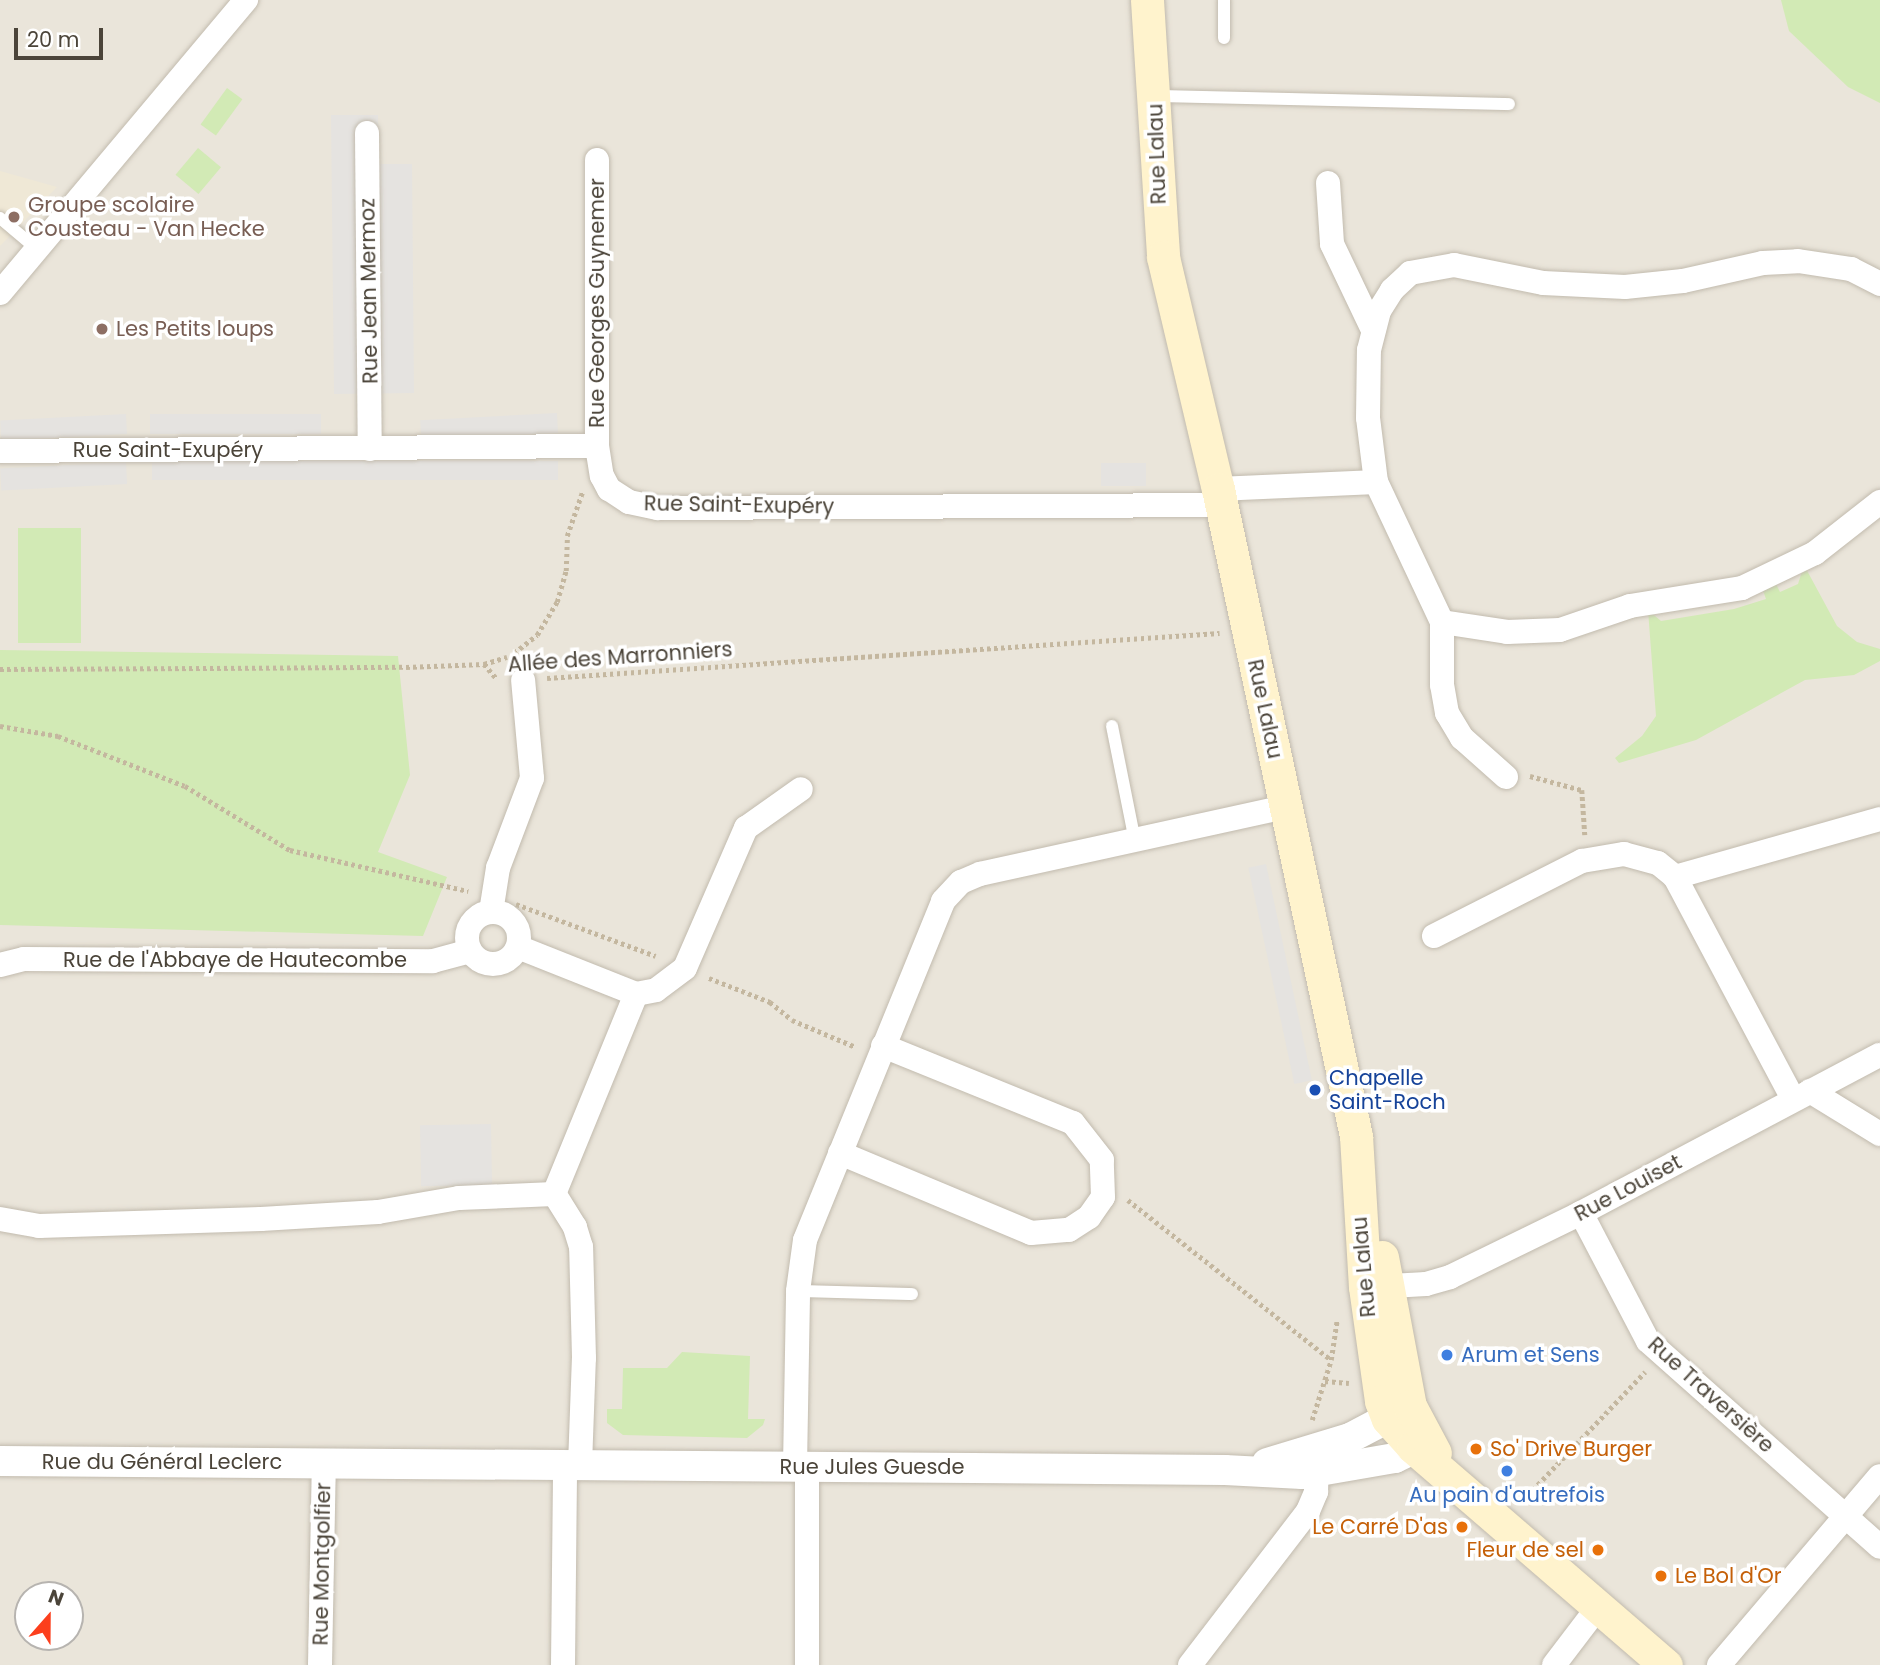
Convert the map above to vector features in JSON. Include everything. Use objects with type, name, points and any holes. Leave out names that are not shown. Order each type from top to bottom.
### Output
[{"type":"main road","name":"Rue Lalau","points":[[1147,0],[1163,257],[1220,497],[1356,1136],[1370,1186],[1376,1287],[1399,1413]]},
{"type":"main road","points":[[1399,1413],[1422,1446],[1453,1478],[1666,1665]]},
{"type":"street","points":[[0,293],[246,0]]},
{"type":"street","name":"Rue Jean Mermoz","points":[[367,132],[370,449]]},
{"type":"street","name":"Rue Georges Guynemer","points":[[597,160],[597,446]]},
{"type":"street","points":[[1328,183],[1332,244],[1373,330]]},
{"type":"street","points":[[1506,777],[1462,738],[1447,713],[1442,685],[1442,622],[1376,482],[1368,418],[1373,330],[1392,290],[1410,273],[1439,265],[1543,283],[1625,287],[1798,261],[1851,270],[1880,284]]},
{"type":"street","name":"Rue Saint-Exupéry","points":[[0,451],[597,446],[602,476],[609,489],[629,502],[658,508],[1220,497]]},
{"type":"street","points":[[1220,497],[1376,482]]},
{"type":"street","points":[[1442,622],[1507,632],[1550,631],[1630,606],[1734,590],[1815,553],[1880,502]]},
{"type":"street","points":[[492,904],[514,922],[518,947],[509,959],[496,964],[481,961],[470,951],[467,937],[472,922],[492,904],[532,778],[523,680]]},
{"type":"street","points":[[518,947],[636,994],[656,990],[685,968],[746,828],[801,789]]},
{"type":"street","points":[[807,1665],[798,1291],[805,1240],[938,911],[961,882],[1286,807]]},
{"type":"street","points":[[1675,877],[1880,819]]},
{"type":"street","points":[[1434,936],[1559,871],[1596,857],[1624,854],[1658,863],[1675,877],[1801,1095],[1880,1134]]},
{"type":"street","name":"Rue de l'Abbaye de Hautecombe","points":[[0,965],[36,959],[433,961],[470,951]]},
{"type":"street","points":[[554,1194],[636,994]]},
{"type":"street","points":[[839,1153],[1031,1233],[1069,1230],[1089,1217],[1103,1197],[1102,1160],[1073,1123],[883,1046]]},
{"type":"street","name":"Rue Louiset","points":[[1376,1287],[1426,1284],[1450,1277],[1581,1213],[1880,1055]]},
{"type":"street","points":[[0,1219],[39,1226],[261,1219],[378,1212],[482,1196],[554,1194]]},
{"type":"street","points":[[554,1194],[575,1227],[581,1247],[584,1358],[572,1465],[563,1665]]},
{"type":"street","name":"Rue Traversière","points":[[1581,1213],[1639,1328],[1663,1354],[1880,1547]]},
{"type":"street","points":[[1190,1665],[1308,1511],[1317,1461],[1399,1413]]},
{"type":"street","points":[[1317,1461],[1422,1446]]},
{"type":"street","name":"Rue du Général Leclerc","points":[[0,1461],[324,1464]]},
{"type":"street","name":"Rue Jules Guesde","points":[[324,1464],[1225,1469],[1317,1461]]},
{"type":"street","name":"Rue Montgolfier","points":[[320,1665],[324,1464]]},
{"type":"street","points":[[1719,1665],[1880,1476]]},
{"type":"street","points":[[1555,1665],[1600,1606]]},
{"type":"lane","points":[[1224,0],[1224,38]]},
{"type":"lane","points":[[1155,96],[1509,104]]},
{"type":"lane","points":[[0,218],[37,249]]},
{"type":"lane","points":[[1112,726],[1135,841]]},
{"type":"lane","points":[[798,1291],[912,1294]]},
{"type":"path","points":[[484,664],[524,648],[557,602],[568,536],[597,446]]},
{"type":"path","name":"Allée des Marronniers","points":[[0,669],[484,664],[498,680],[523,680],[1249,631]]},
{"type":"path","points":[[0,726],[58,736],[185,786],[290,850],[492,904]]},
{"type":"path","points":[[1506,777],[1539,776],[1582,790],[1584,842],[1559,871]]},
{"type":"path","points":[[1103,1197],[1129,1201],[1331,1360]]},
{"type":"path","points":[[1502,1522],[1663,1354]]},
{"type":"shaded area","points":[[0,0],[1880,0],[1880,1665],[0,1665]]},
{"type":"shaded area","points":[[331,115],[378,115],[379,164],[412,164],[414,393],[334,394]]},
{"type":"shaded area","name":"Groupe scolaire Cousteau - Van Hecke","points":[[0,171],[57,187],[0,246]]},
{"type":"shaded area","points":[[557,413],[558,433],[421,440],[420,420]]},
{"type":"shaded area","points":[[126,414],[127,434],[1,441],[0,421]]},
{"type":"shaded area","points":[[150,414],[321,414],[321,434],[150,434]]},
{"type":"shaded area","points":[[152,461],[558,461],[558,480],[152,480]]},
{"type":"shaded area","points":[[126,462],[127,484],[1,491],[0,469]]},
{"type":"shaded area","points":[[1101,463],[1146,463],[1146,486],[1101,486]]},
{"type":"shaded area","points":[[1266,864],[1312,1080],[1294,1084],[1248,868]]},
{"type":"shaded area","points":[[491,1124],[492,1185],[421,1186],[420,1125]]},
{"type":"green space","points":[[1781,0],[1880,0],[1880,103],[1848,87],[1789,31]]},
{"type":"green space","points":[[227,88],[242,99],[216,136],[201,124]]},
{"type":"green space","points":[[198,148],[221,167],[198,194],[176,175]]},
{"type":"green space","points":[[18,528],[81,528],[81,643],[18,643]]},
{"type":"green space","points":[[1804,565],[1837,626],[1857,642],[1880,649],[1880,661],[1854,675],[1805,680],[1696,740],[1619,763],[1615,758],[1642,736],[1656,716],[1648,610],[1661,621],[1734,609],[1766,599],[1761,585],[1774,580],[1780,592],[1798,584]]},
{"type":"green space","points":[[0,650],[398,656],[410,775],[378,852],[447,877],[423,936],[0,925]]},
{"type":"green space","points":[[682,1352],[750,1356],[748,1419],[765,1419],[763,1425],[747,1438],[623,1435],[607,1423],[607,1409],[622,1409],[623,1368],[667,1368]]},
{"type":"place","name":"Groupe scolaire Cousteau - Van Hecke","points":[[14,217]]},
{"type":"place","name":"Les Petits loups","points":[[102,329]]},
{"type":"place","name":"Chapelle Saint-Roch","points":[[1315,1090]]},
{"type":"place","name":"Arum et Sens","points":[[1447,1355]]},
{"type":"place","name":"So' Drive Burger","points":[[1476,1449]]},
{"type":"place","name":"Au pain d'autrefois","points":[[1507,1471]]},
{"type":"place","name":"Le Carré D'as","points":[[1462,1527]]},
{"type":"place","name":"Fleur de sel","points":[[1598,1550]]},
{"type":"place","name":"Le Bol d'Or","points":[[1661,1576]]}]
